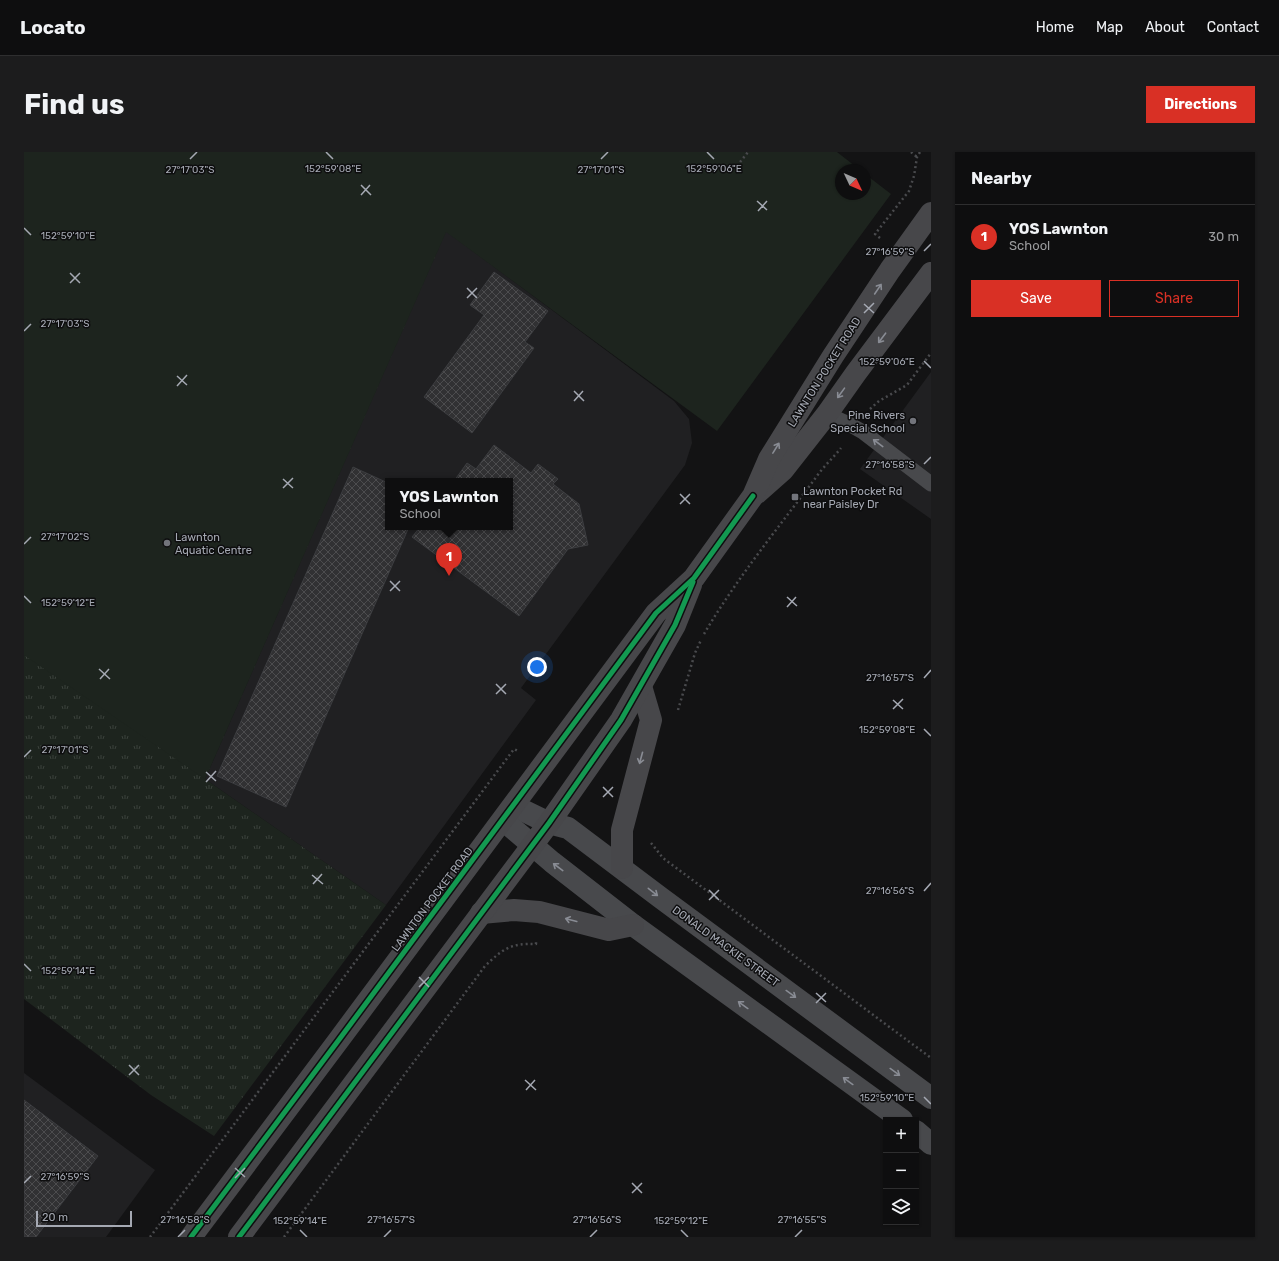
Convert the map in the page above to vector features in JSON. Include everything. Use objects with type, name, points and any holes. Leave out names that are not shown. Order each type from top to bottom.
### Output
[{"type":"main road","name":"LAWNTON POCKET ROAD","points":[[191,1237],[509,813],[656,614],[694,578],[753,496],[769,459],[833,356],[931,213]]},
{"type":"main road","name":"LAWNTON POCKET ROAD","points":[[753,496],[783,470],[827,414],[931,274]]},
{"type":"main road","name":"LAWNTON POCKET ROAD","points":[[239,1237],[549,823],[621,720],[675,625],[694,578]]},
{"type":"main road","points":[[622,868],[622,830],[651,720],[641,686]]},
{"type":"main road","points":[[481,913],[514,910],[539,912],[609,930],[632,925]]},
{"type":"street","name":"DONALD MACKIE STREET","points":[[509,813],[568,828],[931,1098]]},
{"type":"street","points":[[509,813],[532,845],[632,925],[898,1117]]},
{"type":"street","points":[[919,1134],[931,1144]]},
{"type":"lane","points":[[827,414],[855,428],[931,484]]},
{"type":"path","points":[[737,166],[748,152]]},
{"type":"path","points":[[911,152],[917,157]]},
{"type":"path","points":[[885,242],[875,234],[909,191],[914,176],[917,157],[920,152]]},
{"type":"path","points":[[677,714],[696,653],[704,633],[757,555],[819,473],[835,456],[872,406],[908,385],[931,353]]},
{"type":"path","points":[[150,1237],[514,749],[523,755]]},
{"type":"path","points":[[648,838],[663,858],[931,1058]]},
{"type":"path","points":[[284,1237],[485,966],[504,949],[522,944],[536,944],[537,934]]},
{"type":"shaded area","points":[[446,231],[674,401],[689,419],[692,443],[685,465],[521,688],[536,700],[386,905],[205,779]]},
{"type":"shaded area","name":"Pine Rivers Special School","points":[[931,372],[931,519],[860,469]]},
{"type":"shaded area","points":[[24,1073],[155,1170],[106,1237],[24,1237]]},
{"type":"green space","name":"Lawnton Aquatic Centre","points":[[24,152],[837,152],[852,164],[835,164],[835,200],[871,200],[871,179],[891,194],[717,431],[446,232],[205,779],[24,655]]},
{"type":"green space","points":[[501,152],[446,232],[205,779],[386,905],[214,1136],[151,1095],[24,999],[24,319]]},
{"type":"building","points":[[494,272],[548,311],[525,342],[534,348],[472,433],[424,397],[484,315],[470,305]]},
{"type":"building","points":[[494,445],[531,473],[538,464],[558,479],[553,484],[579,504],[588,545],[568,549],[519,616],[412,537],[418,530],[513,530],[513,478],[456,478],[467,463],[476,469]]},
{"type":"building","points":[[353,467],[385,482],[385,530],[408,530],[286,807],[217,776]]},
{"type":"building","points":[[24,1100],[98,1156],[36,1237],[24,1237]]},
{"type":"cycle path","points":[[191,1237],[656,613],[694,578],[753,496]]},
{"type":"cycle path","points":[[239,1237],[549,823],[621,720],[675,625],[693,582]]},
{"type":"place","name":"Pine Rivers Special School","points":[[913,421]]},
{"type":"place","name":"Lawnton Pocket Rd near Paisley Dr","points":[[795,497]]},
{"type":"place","name":"Lawnton Aquatic Centre","points":[[167,543]]},
{"type":"place","name":"YOS Lawnton","points":[[449,576]]}]
